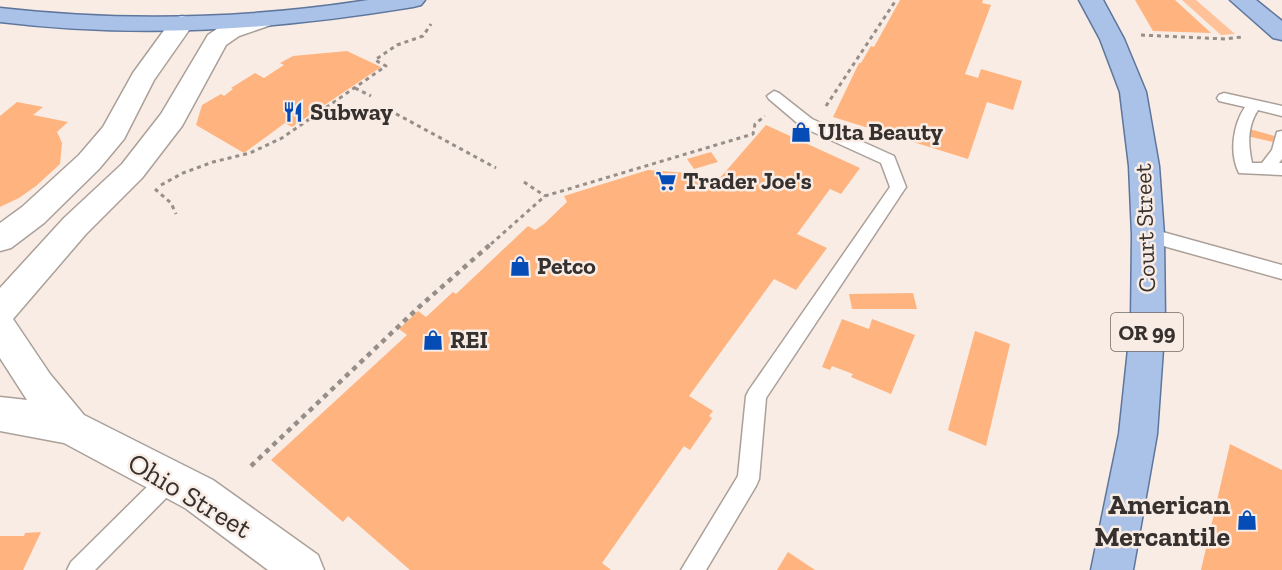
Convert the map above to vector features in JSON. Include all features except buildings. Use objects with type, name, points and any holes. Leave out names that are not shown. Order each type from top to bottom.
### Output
[{"type":"main road","points":[[182,23],[202,12],[214,9],[304,3],[313,0]]},
{"type":"main road","points":[[0,15],[69,22],[182,23],[262,20],[413,0]]},
{"type":"main road","name":"Court Street","points":[[1091,0],[1112,39],[1133,92],[1144,166],[1148,235],[1148,321],[1138,434],[1112,570]]},
{"type":"main road","points":[[1242,0],[1282,33]]},
{"type":"main road","points":[[1260,0],[1282,25]]},
{"type":"street","points":[[1,316],[68,234],[132,171],[172,119],[217,40],[230,32],[262,20]]},
{"type":"street","points":[[0,239],[33,215],[89,162],[114,132],[142,79],[182,23]]},
{"type":"street","name":"Ohio Street","points":[[1,316],[37,385],[71,427]]},
{"type":"street","name":"Ohio Street","points":[[0,414],[38,419],[71,427],[200,494],[303,570]]},
{"type":"lane","points":[[1224,98],[1282,111]]},
{"type":"lane","points":[[693,570],[748,479],[756,396],[898,187],[888,160],[807,123],[773,104]]},
{"type":"lane","points":[[1255,104],[1247,113],[1243,124],[1240,146],[1245,169],[1282,169]]},
{"type":"lane","points":[[1265,170],[1280,151],[1282,136]]},
{"type":"lane","points":[[1148,235],[1282,272]]},
{"type":"lane","points":[[79,570],[170,479]]},
{"type":"path","points":[[821,108],[830,104],[896,0]]},
{"type":"path","points":[[176,214],[171,203],[154,189],[183,173],[213,162],[250,153],[282,138],[386,66],[375,60],[397,44],[425,36],[431,24]]},
{"type":"path","points":[[1137,35],[1225,39],[1242,37]]},
{"type":"path","points":[[355,88],[371,96]]},
{"type":"path","points":[[251,466],[419,307],[545,196],[753,134],[755,124],[773,104]]},
{"type":"path","points":[[389,110],[496,168]]},
{"type":"path","points":[[524,182],[545,196]]},
{"type":"shaded area","points":[[1182,0],[1196,0],[1235,34],[1221,35]]},
{"type":"place","name":"Subway","points":[[293,112]]},
{"type":"place","name":"Ulta Beauty","points":[[801,132]]},
{"type":"place","name":"Trader Joe's","points":[[666,181]]},
{"type":"place","name":"Petco","points":[[520,266]]},
{"type":"place","name":"REI","points":[[433,340]]},
{"type":"place","name":"American Mercantile","points":[[1247,520]]}]
